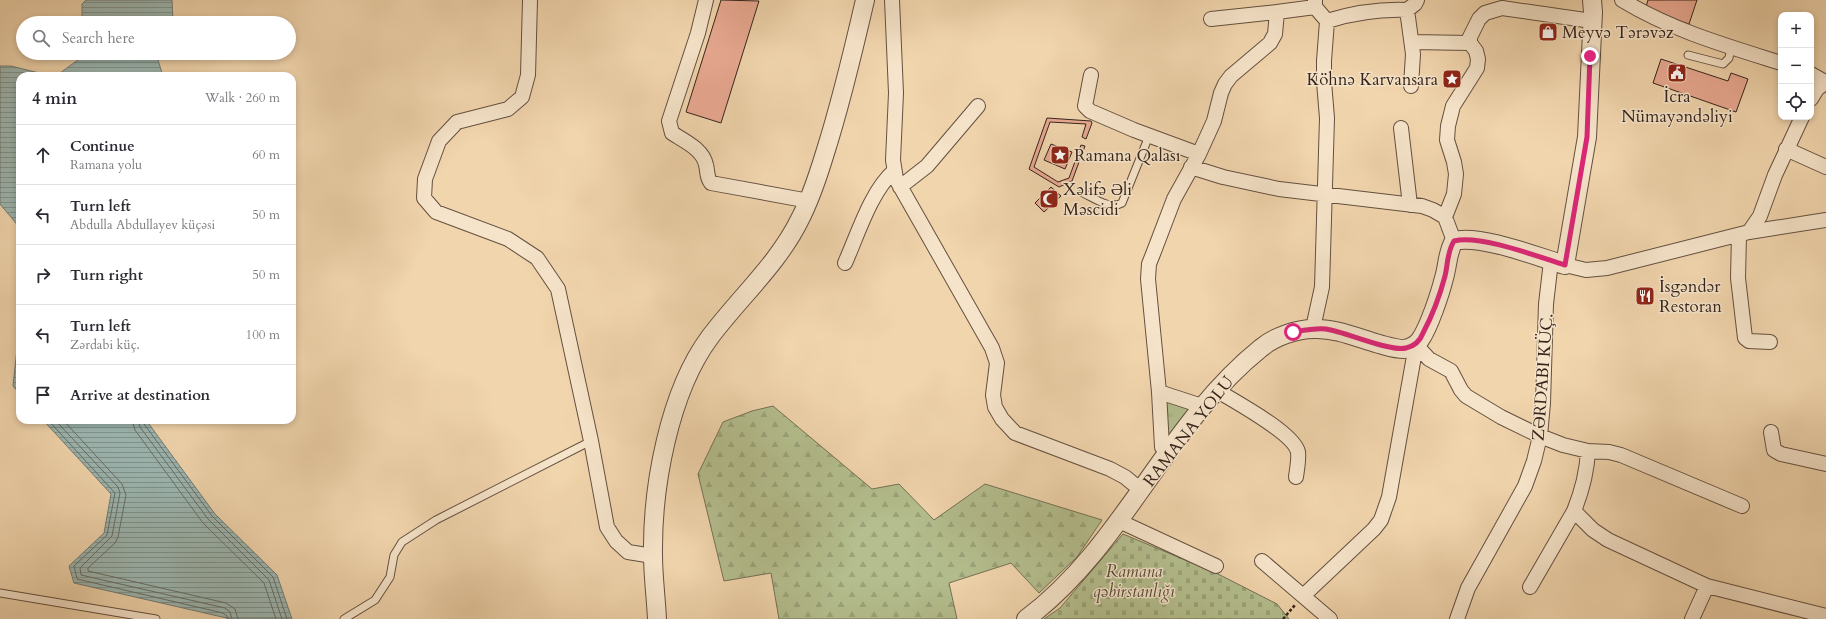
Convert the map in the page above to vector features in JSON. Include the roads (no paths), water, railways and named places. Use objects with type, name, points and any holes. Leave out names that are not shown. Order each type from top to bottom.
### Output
[{"type":"street","points":[[530,0],[528,75],[522,97],[508,108],[457,122],[439,141],[425,180],[424,198],[436,212],[508,239],[537,258],[558,289],[591,441],[607,527],[616,541],[628,552],[653,556]]},
{"type":"street","points":[[706,0],[698,34],[669,121],[672,133],[696,149],[703,157],[706,164],[707,177],[711,182],[720,186],[809,201]]},
{"type":"street","points":[[657,619],[653,556],[655,504],[667,439],[682,386],[696,359],[710,337],[773,262],[787,243],[809,201],[838,114],[855,46],[864,0]]},
{"type":"street","points":[[892,0],[896,93],[893,160],[894,171],[900,187],[992,348],[997,363],[993,395],[995,407],[1002,419],[1015,433],[1110,469],[1125,477],[1141,490]]},
{"type":"street","points":[[1327,21],[1346,15],[1391,9],[1407,10],[1417,0]]},
{"type":"street","points":[[1622,0],[1645,14],[1731,47],[1778,62]]},
{"type":"street","name":"ZƏRDABI KÜÇ.","points":[[1456,619],[1468,588],[1525,486],[1534,461],[1540,436],[1546,335],[1546,304],[1558,263],[1587,137],[1592,1]]},
{"type":"street","points":[[1211,19],[1276,12],[1315,4],[1327,21],[1324,61],[1327,118],[1323,194],[1322,287],[1313,328]]},
{"type":"street","points":[[1445,217],[1454,194],[1456,174],[1448,140],[1448,126],[1453,106],[1477,68],[1478,59],[1476,51],[1470,43],[1470,37],[1479,19],[1486,13],[1502,8],[1592,21]]},
{"type":"street","points":[[1407,10],[1412,42],[1413,70],[1410,86]]},
{"type":"street","points":[[1168,454],[1162,447],[1159,392],[1148,279],[1150,264],[1174,199],[1199,154],[1214,121],[1221,93],[1225,84],[1231,76],[1270,43],[1275,34],[1276,12]]},
{"type":"street","points":[[1412,42],[1470,43]]},
{"type":"street","points":[[1091,74],[1085,106],[1090,111],[1149,136],[1199,154]]},
{"type":"street","points":[[1814,76],[1825,82],[1814,94]]},
{"type":"street","points":[[900,187],[927,166],[978,106]]},
{"type":"street","points":[[1770,342],[1749,341],[1745,338],[1738,278],[1744,234],[1760,216],[1775,175],[1801,120]]},
{"type":"street","points":[[1401,128],[1410,205]]},
{"type":"street","points":[[1786,150],[1826,167]]},
{"type":"street","points":[[1191,167],[1223,177],[1260,185],[1410,205],[1433,210],[1445,217],[1454,241],[1449,251],[1444,278],[1430,318],[1416,345],[1389,497],[1381,520],[1374,529],[1303,596]]},
{"type":"street","points":[[845,263],[876,193],[884,180],[894,171]]},
{"type":"street","points":[[1454,241],[1467,238],[1484,241],[1586,270],[1607,268],[1744,234],[1826,220]]},
{"type":"street","name":"RAMANA YOLU","points":[[1026,619],[1078,572],[1119,521],[1202,406],[1231,374],[1262,346],[1293,332],[1313,328],[1342,333],[1393,348],[1405,349],[1416,345]]},
{"type":"street","points":[[1416,345],[1429,359],[1451,371],[1460,390],[1466,396],[1501,417],[1540,436],[1563,445],[1588,451],[1609,452],[1621,455],[1742,506]]},
{"type":"street","points":[[1216,390],[1271,424],[1292,441],[1298,451],[1296,477]]},
{"type":"street","points":[[1159,392],[1202,406]]},
{"type":"street","points":[[1771,432],[1774,450],[1781,454],[1826,464]]},
{"type":"street","points":[[1530,587],[1574,511],[1587,469],[1588,451]]},
{"type":"street","points":[[1574,511],[1593,530],[1608,540],[1707,586],[1826,616]]},
{"type":"street","points":[[1119,521],[1216,566]]},
{"type":"street","points":[[1262,561],[1330,619]]},
{"type":"street","points":[[1692,619],[1707,586]]},
{"type":"lane","points":[[1688,55],[1722,64],[1729,58],[1731,47]]},
{"type":"lane","points":[[1083,193],[1109,205],[1117,206],[1122,203],[1149,136]]},
{"type":"lane","points":[[344,619],[375,600],[390,577],[394,556],[402,542],[436,520],[591,441]]},
{"type":"lane","points":[[0,593],[156,619]]},
{"type":"water","points":[[86,0],[172,0],[173,16],[82,16],[82,4]]},
{"type":"water","points":[[78,60],[158,60],[162,72],[61,72]]},
{"type":"water","points":[[0,66],[11,66],[35,72],[16,72],[16,223],[0,204]]},
{"type":"water","points":[[16,359],[16,389],[13,386]]},
{"type":"water","points":[[47,424],[149,424],[215,514],[277,575],[292,619],[231,619],[74,583],[69,566],[104,533],[111,494]]},
{"type":"place","name":"Meyvə Tərəvəz","points":[[1548,32]]},
{"type":"place","name":"İcra Nümayəndəliyi","points":[[1677,73]]},
{"type":"place","name":"Köhnə Karvansara","points":[[1452,79]]},
{"type":"place","name":"Ramana Qalası","points":[[1060,155]]},
{"type":"place","name":"Xəlifə Əli Məscidi","points":[[1049,199]]},
{"type":"place","name":"İsgəndər Restoran","points":[[1645,296]]},
{"type":"park label","name":"Ramana qəbirstanlığı","points":[[1134,581]]}]
